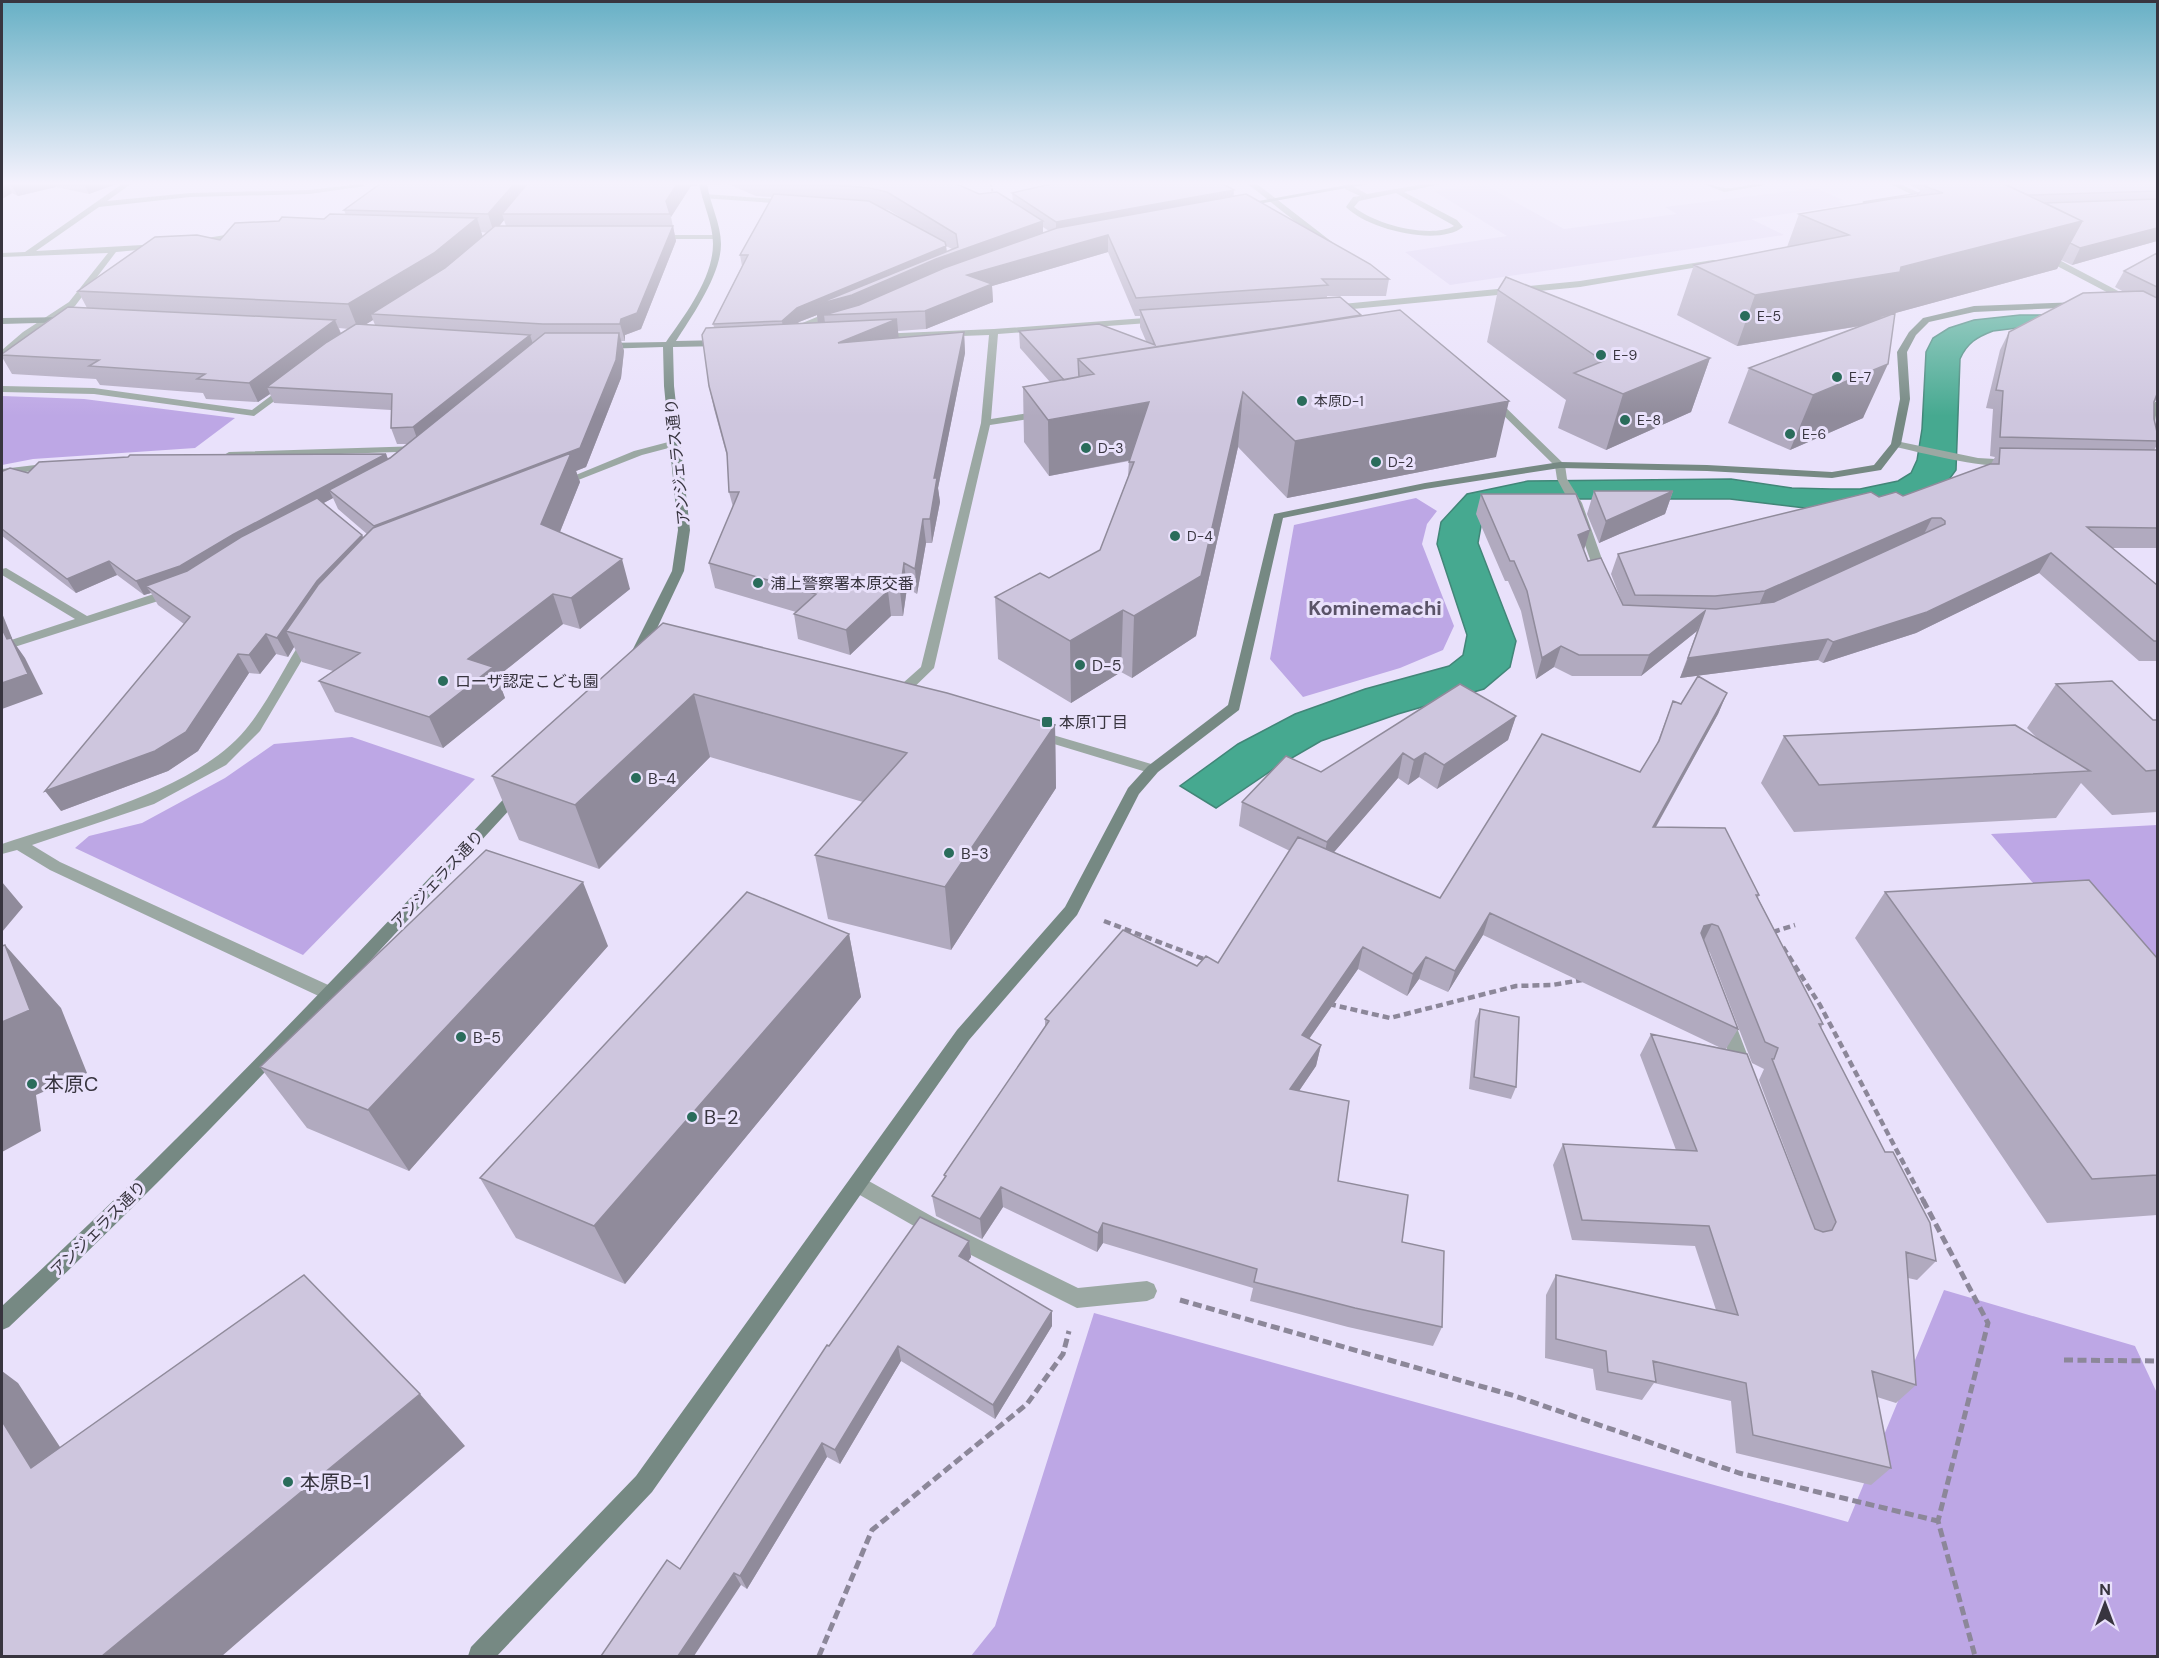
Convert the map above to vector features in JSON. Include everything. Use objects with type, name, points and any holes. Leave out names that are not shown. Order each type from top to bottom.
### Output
[{"type":"street","points":[[2,354],[72,304],[105,261]]},
{"type":"street","points":[[668,346],[691,312],[714,261]]},
{"type":"street","points":[[1326,308],[1402,303],[1580,284],[1720,261]]},
{"type":"street","points":[[2055,261],[2157,316]]},
{"type":"street","points":[[1393,296],[1402,303]]},
{"type":"street","points":[[480,1656],[644,1484],[963,1035],[1071,911],[1133,791],[1153,769],[1234,707],[1278,516],[1425,486],[1561,472],[1707,468],[1832,476],[1877,468],[1902,445],[1905,399],[1902,352],[1912,334],[1926,320],[1954,312],[1996,307],[2140,306]]},
{"type":"street","points":[[787,340],[803,326],[842,309]]},
{"type":"street","points":[[2,321],[49,319],[83,321]]},
{"type":"street","points":[[868,337],[994,332],[1172,319]]},
{"type":"street","points":[[787,340],[817,331]]},
{"type":"street","points":[[899,694],[927,668],[986,423],[994,332]]},
{"type":"street","points":[[787,340],[799,339]]},
{"type":"street","points":[[591,346],[728,343]]},
{"type":"street","name":"アンジェラス通り","points":[[627,666],[651,640],[678,571],[684,530],[669,386],[668,346]]},
{"type":"street","points":[[2,389],[94,391],[254,413],[292,384]]},
{"type":"street","points":[[1482,389],[1561,472],[1576,503],[1607,592]]},
{"type":"street","points":[[2149,437],[2150,420],[2157,404]]},
{"type":"street","points":[[986,423],[1056,412]]},
{"type":"street","points":[[550,488],[638,453],[676,443]]},
{"type":"street","points":[[216,455],[428,445],[408,461]]},
{"type":"street","points":[[1902,445],[1978,461],[2028,464]]},
{"type":"street","points":[[2,472],[66,465]]},
{"type":"street","points":[[6,572],[85,620]]},
{"type":"street","points":[[2,647],[182,589]]},
{"type":"street","points":[[2,849],[148,800],[221,762],[255,728],[314,631]]},
{"type":"street","points":[[1021,730],[1153,769]]},
{"type":"street","name":"アンジェラス通り","points":[[2,1320],[149,1177],[331,994],[530,778]]},
{"type":"street","points":[[19,844],[55,866],[331,994]]},
{"type":"street","points":[[1717,998],[1750,1087]]},
{"type":"street","points":[[858,1184],[928,1224],[1077,1298],[1147,1291]]},
{"type":"path","points":[[1762,935],[1795,925]]},
{"type":"path","points":[[1773,932],[1820,1005],[1988,1323],[1938,1521],[1975,1656]]},
{"type":"path","points":[[1137,934],[1216,963]]},
{"type":"path","points":[[1328,1004],[1390,1018],[1516,986],[1552,985],[1584,979]]},
{"type":"path","points":[[1147,1291],[1515,1396],[1739,1473],[1938,1521]]},
{"type":"path","points":[[819,1656],[872,1530],[1027,1404],[1063,1354],[1077,1298]]},
{"type":"path","points":[[2064,1360],[2157,1361]]},
{"type":"shaded area","points":[[1418,261],[1608,261],[1450,285]]},
{"type":"shaded area","points":[[2020,315],[2126,315],[1993,331],[1977,338],[1969,345],[1960,359],[1956,470],[1945,485],[1881,507],[1805,508],[1730,499],[1552,499],[1490,515],[1481,526],[1478,543],[1516,641],[1510,667],[1484,689],[1398,714],[1321,741],[1278,766],[1216,808],[1180,786],[1238,744],[1295,714],[1365,689],[1449,666],[1463,655],[1467,635],[1437,544],[1441,522],[1467,494],[1528,481],[1731,479],[1792,488],[1860,489],[1898,481],[1911,473],[1917,460],[1922,429],[1926,352],[1933,338],[1949,328],[1974,320]]},
{"type":"shaded area","points":[[2,396],[84,399],[235,418],[195,448],[33,459],[2,465]]},
{"type":"shaded area","points":[[1416,498],[1437,511],[1427,524],[1422,544],[1454,626],[1443,650],[1400,668],[1303,697],[1270,659],[1294,525]]},
{"type":"shaded area","points":[[352,737],[475,779],[303,955],[75,848],[89,836],[142,823],[225,778],[274,744]]},
{"type":"shaded area","points":[[2157,825],[2157,1028],[1991,834]]},
{"type":"shaded area","points":[[1944,1290],[2135,1346],[2157,1393],[2157,1656],[971,1656],[995,1626],[1094,1313],[1848,1522]]},
{"type":"building","points":[[120,261],[420,261],[348,304],[78,291]]},
{"type":"building","points":[[453,261],[658,261],[637,313],[621,319],[620,324],[543,324],[371,314]]},
{"type":"building","points":[[745,261],[909,261],[797,308],[782,321],[713,324]]},
{"type":"building","points":[[923,261],[930,261],[852,295],[815,305]]},
{"type":"building","points":[[963,261],[1015,261],[967,275],[992,284],[925,311],[824,315],[859,305]]},
{"type":"building","points":[[1120,261],[1365,261],[1389,279],[1322,279],[1328,285],[1136,298]]},
{"type":"building","points":[[1713,261],[1923,261],[1901,267],[1900,272],[1755,295],[1694,265]]},
{"type":"building","points":[[2142,261],[2157,261],[2157,287],[2124,271]]},
{"type":"building","points":[[1506,277],[1710,358],[1623,394],[1574,373],[1603,361],[1498,290]]},
{"type":"building","points":[[2143,291],[2157,298],[2157,394],[2154,402],[2154,419],[2157,441],[2000,437],[2003,391],[1996,390],[2009,332],[2083,293]]},
{"type":"building","points":[[1340,297],[1361,315],[1078,359],[1079,377],[1064,380],[1019,331],[1099,324],[1155,345],[1140,310]]},
{"type":"building","points":[[68,307],[335,320],[249,383],[197,379],[205,374],[89,366],[99,360],[2,355]]},
{"type":"building","points":[[1400,310],[1509,401],[1295,441],[1243,392],[1201,576],[1134,616],[1123,610],[1070,641],[995,597],[1040,573],[1049,578],[1100,550],[1134,462],[1129,462],[1149,402],[1048,420],[1023,387],[1094,374],[1078,359]]},
{"type":"building","points":[[1895,313],[1888,364],[1813,395],[1749,368]]},
{"type":"building","points":[[897,319],[838,343],[964,332],[934,478],[937,478],[930,519],[923,519],[915,569],[904,563],[900,591],[888,591],[846,630],[794,614],[816,594],[709,563],[739,492],[729,492],[727,453],[709,386],[702,335],[706,328]]},
{"type":"building","points":[[356,324],[530,335],[413,427],[391,428],[392,394],[267,387],[327,342]]},
{"type":"building","points":[[545,333],[619,333],[616,360],[580,448],[374,526],[329,490],[390,458]]},
{"type":"building","points":[[2000,448],[2157,450],[2157,528],[2087,527],[2157,585],[2157,641],[2154,641],[2051,553],[1927,612],[1833,642],[1828,639],[1688,658],[1705,611],[1649,655],[1579,655],[1561,646],[1542,658],[1527,591],[1514,561],[1510,561],[1481,494],[1576,494],[1590,530],[1578,535],[1588,561],[1601,558],[1623,605],[1716,609],[1774,602],[1945,524],[1945,521],[1941,518],[1932,518],[1765,591],[1715,596],[1635,595],[1618,554],[1871,492],[1879,497],[1896,492],[1903,496],[1990,464],[1999,464]]},
{"type":"building","points":[[571,453],[541,524],[622,559],[571,598],[553,594],[468,659],[493,667],[429,717],[319,681],[360,653],[286,631],[318,585],[373,528]]},
{"type":"building","points":[[386,454],[234,534],[180,566],[136,581],[109,561],[67,579],[2,529],[2,471],[10,468],[28,473],[39,462],[128,457],[130,455]]},
{"type":"building","points":[[1594,491],[1673,491],[1606,521]]},
{"type":"building","points":[[317,498],[362,535],[317,581],[277,638],[266,634],[249,655],[238,654],[186,732],[155,751],[45,791],[190,617],[146,586],[187,571],[241,537]]},
{"type":"building","points":[[663,623],[947,693],[1055,725],[945,887],[815,855],[907,753],[694,694],[575,805],[492,776]]},
{"type":"building","points":[[2,629],[7,639],[11,638],[28,674],[2,683]]},
{"type":"building","points":[[1698,676],[1727,693],[1653,827],[1725,828],[1759,895],[1756,895],[1823,1024],[1819,1024],[1885,1152],[1893,1152],[1930,1223],[1936,1261],[1906,1252],[1916,1385],[1872,1371],[1891,1468],[1753,1435],[1746,1383],[1653,1361],[1656,1382],[1608,1372],[1606,1351],[1556,1339],[1556,1275],[1738,1315],[1709,1226],[1582,1220],[1563,1144],[1697,1151],[1651,1034],[1747,1054],[1815,1229],[1823,1232],[1832,1230],[1836,1222],[1772,1059],[1778,1048],[1765,1042],[1721,932],[1718,926],[1712,924],[1704,926],[1701,933],[1738,1029],[1490,913],[1455,971],[1426,957],[1413,974],[1363,947],[1302,1035],[1321,1045],[1290,1089],[1349,1101],[1338,1181],[1408,1195],[1402,1242],[1444,1251],[1442,1327],[1254,1282],[1257,1269],[1103,1223],[1098,1233],[1001,1187],[980,1219],[932,1196],[1049,1021],[1045,1019],[1123,930],[1197,966],[1206,956],[1218,963],[1298,837],[1440,898],[1542,734],[1640,772],[1659,741],[1673,701],[1681,704]]},
{"type":"building","points":[[2112,681],[2153,720],[2157,720],[2157,770],[2146,771],[2056,684]]},
{"type":"building","points":[[1460,684],[1516,716],[1444,765],[1425,753],[1414,760],[1403,753],[1327,842],[1242,802],[1286,756],[1321,772]]},
{"type":"building","points":[[2015,725],[2090,771],[1819,785],[1784,736]]},
{"type":"building","points":[[486,850],[583,882],[368,1110],[260,1067]]},
{"type":"building","points":[[2089,880],[2157,958],[2157,1175],[2092,1179],[1885,892]]},
{"type":"building","points":[[747,892],[849,934],[594,1226],[480,1178]]},
{"type":"building","points":[[5,945],[30,1010],[2,1022],[2,946]]},
{"type":"building","points":[[1480,1009],[1519,1017],[1516,1087],[1474,1077]]},
{"type":"building","points":[[920,1217],[969,1241],[959,1256],[1052,1311],[993,1405],[898,1346],[835,1450],[822,1443],[740,1576],[734,1573],[678,1656],[601,1656],[667,1560],[680,1569],[827,1345],[829,1346]]},
{"type":"building","name":"本原B-1","points":[[304,1275],[420,1394],[102,1656],[2,1656],[2,1421],[31,1468]]},
{"type":"place","name":"E-5","points":[[1745,316]]},
{"type":"place","name":"E-9","points":[[1601,355]]},
{"type":"place","name":"E-7","points":[[1837,377]]},
{"type":"place","name":"本原D-1","points":[[1302,401]]},
{"type":"place","name":"E-8","points":[[1625,420]]},
{"type":"place","name":"E-6","points":[[1790,434]]},
{"type":"place","name":"D-3","points":[[1086,448]]},
{"type":"place","name":"D-2","points":[[1376,462]]},
{"type":"place","name":"D-4","points":[[1175,536]]},
{"type":"place","name":"浦上警察署本原交番","points":[[758,583]]},
{"type":"place","name":"D-5","points":[[1080,665]]},
{"type":"place","name":"ローザ認定こども園","points":[[443,681]]},
{"type":"place","name":"本原1丁目","points":[[1047,722]]},
{"type":"place","name":"B-4","points":[[636,778]]},
{"type":"place","name":"B-3","points":[[949,853]]},
{"type":"place","name":"B-5","points":[[461,1037]]},
{"type":"place","name":"本原C","points":[[32,1084]]},
{"type":"place","name":"B-2","points":[[692,1117]]},
{"type":"place","name":"本原B-1","points":[[288,1482]]},
{"type":"district","name":"Kominemachi","points":[[1375,608]]}]
